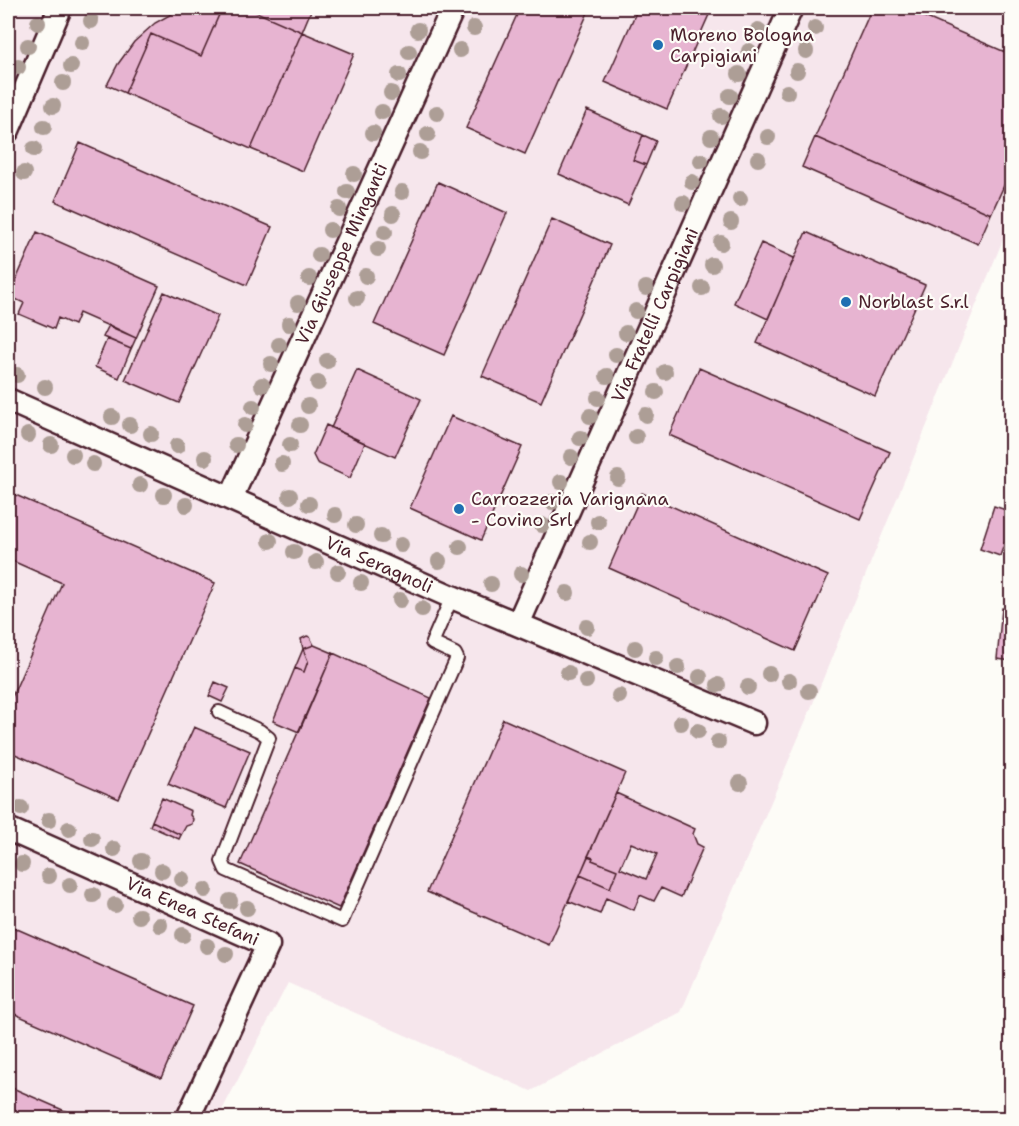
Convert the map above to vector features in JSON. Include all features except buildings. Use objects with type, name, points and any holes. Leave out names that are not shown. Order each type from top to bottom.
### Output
[{"type":"street","points":[[8,130],[60,8]]},
{"type":"street","name":"Via Giuseppe Minganti","points":[[231,498],[453,8]]},
{"type":"street","name":"Via Fratelli Carpigiani","points":[[518,624],[791,8]]},
{"type":"street","name":"Via Seragnoli","points":[[8,400],[452,597],[753,723]]},
{"type":"street","name":"Via Enea Stefani","points":[[8,829],[268,945],[188,1119]]},
{"type":"lane","points":[[219,712],[260,730],[269,738],[222,861],[224,867],[226,870],[342,921],[457,658],[455,654],[432,643],[452,597]]},
{"type":"shaded area","points":[[8,8],[1011,8],[1011,220],[809,713],[681,1012],[531,1091],[288,983],[218,1118],[8,1118]]},
{"type":"place","name":"Moreno Bologna Carpigiani","points":[[658,45]]},
{"type":"place","name":"Norblast S.r.l","points":[[846,302]]},
{"type":"place","name":"Carrozzeria Varignana - Covino Srl","points":[[459,509]]}]
